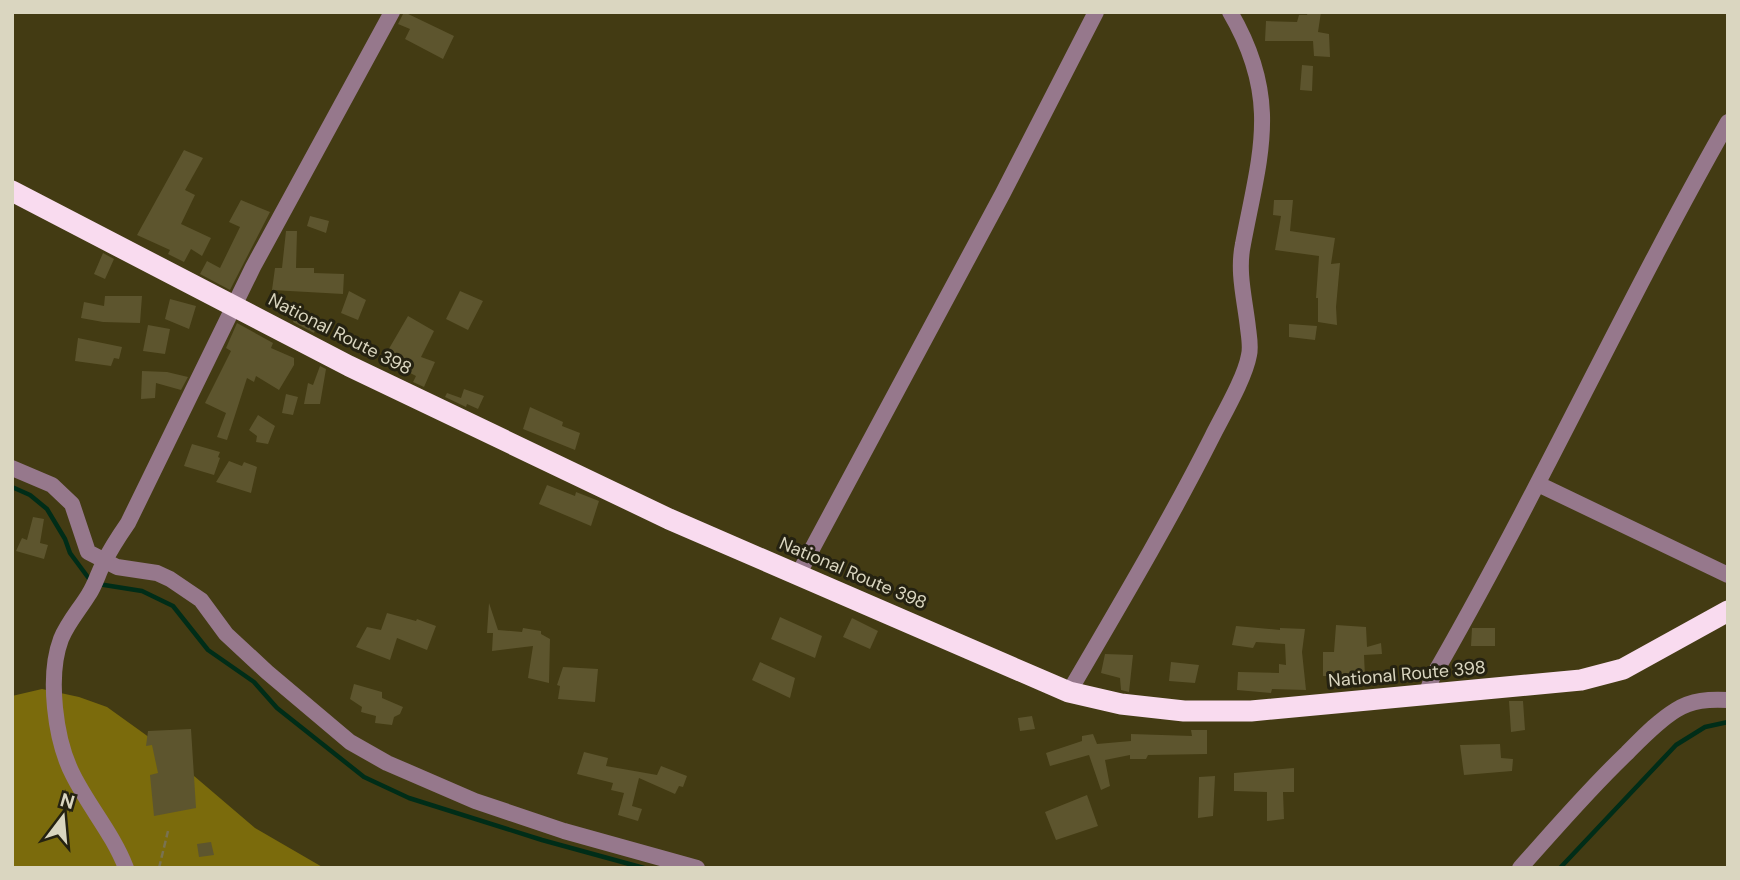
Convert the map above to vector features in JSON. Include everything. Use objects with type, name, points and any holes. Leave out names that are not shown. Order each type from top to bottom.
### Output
[{"type":"highway","name":"National Route 398","points":[[12,191],[373,378],[669,519],[1069,692],[1121,704],[1184,711],[1251,711],[1581,680],[1623,669],[1728,611]]},
{"type":"street","points":[[126,868],[118,846],[72,772],[53,697],[54,667],[60,641],[128,523],[253,267],[392,12]]},
{"type":"street","points":[[798,575],[1003,193],[1096,12]]},
{"type":"street","points":[[1069,692],[1178,504],[1250,354],[1241,267],[1242,246],[1259,166],[1263,112],[1261,93],[1248,48],[1230,12]]},
{"type":"street","points":[[1426,695],[1432,678],[1538,484],[1621,321],[1728,122]]},
{"type":"street","points":[[12,468],[52,485],[72,504],[88,552],[101,568]]},
{"type":"street","points":[[1538,484],[1728,575]]},
{"type":"street","points":[[101,568],[117,567],[157,573],[201,600],[226,634],[267,671],[350,742],[387,763],[475,801],[564,831],[697,868]]},
{"type":"street","points":[[1520,868],[1601,778],[1656,726],[1675,711],[1703,699],[1728,700]]},
{"type":"path","points":[[159,868],[169,831]]},
{"type":"shaded area","points":[[42,689],[79,697],[107,707],[146,735],[255,828],[324,868],[12,868],[12,696]]},
{"type":"building","points":[[404,12],[454,36],[443,59],[405,39],[410,29],[398,24]]},
{"type":"building","points":[[1308,12],[1321,12],[1318,32],[1329,34],[1330,57],[1314,56],[1313,41],[1265,41],[1266,21],[1297,22],[1299,15],[1307,15]]},
{"type":"building","points":[[1302,65],[1313,66],[1312,91],[1300,90]]},
{"type":"building","points":[[184,150],[203,158],[185,190],[195,195],[181,224],[211,238],[202,256],[191,249],[184,262],[168,254],[170,250],[137,235]]},
{"type":"building","points":[[241,200],[270,212],[230,290],[200,274],[207,261],[220,268],[240,227],[229,222]]},
{"type":"building","points":[[1274,200],[1293,200],[1290,231],[1335,238],[1331,264],[1340,263],[1337,325],[1318,322],[1316,298],[1319,256],[1275,250],[1281,216],[1273,215]]},
{"type":"building","points":[[310,216],[329,221],[326,233],[307,226]]},
{"type":"building","points":[[286,231],[297,231],[296,268],[314,268],[314,273],[344,274],[343,294],[272,290],[275,268],[282,268]]},
{"type":"building","points":[[103,253],[114,259],[105,279],[94,274]]},
{"type":"building","points":[[349,291],[366,300],[358,320],[341,313]]},
{"type":"building","points":[[460,291],[483,301],[468,330],[446,319]]},
{"type":"building","points":[[105,296],[142,296],[140,323],[103,322],[81,318],[84,302],[104,306]]},
{"type":"building","points":[[170,299],[196,306],[189,329],[165,319]]},
{"type":"building","points":[[295,316],[317,322],[314,333],[293,322]]},
{"type":"building","points":[[408,316],[434,331],[421,357],[435,362],[424,387],[413,382],[416,376],[383,359]]},
{"type":"building","points":[[237,323],[273,343],[271,348],[294,358],[294,365],[279,390],[256,376],[254,382],[247,378],[227,440],[217,437],[226,413],[205,403],[231,351],[226,348]]},
{"type":"building","points":[[1289,324],[1317,326],[1315,340],[1289,337]]},
{"type":"building","points":[[148,325],[170,329],[165,354],[143,351]]},
{"type":"building","points":[[78,338],[122,347],[119,359],[114,358],[111,366],[75,361]]},
{"type":"building","points":[[320,366],[326,369],[320,404],[304,404],[308,383],[313,385]]},
{"type":"building","points":[[142,371],[167,372],[188,377],[181,390],[156,383],[155,398],[141,399]]},
{"type":"building","points":[[464,389],[484,396],[478,409],[467,404],[466,407],[445,397],[447,393],[461,398]]},
{"type":"building","points":[[286,394],[298,397],[293,415],[282,413]]},
{"type":"building","points":[[530,407],[580,433],[575,450],[523,429]]},
{"type":"building","points":[[258,415],[275,426],[268,444],[256,442],[257,436],[249,430]]},
{"type":"building","points":[[192,444],[220,452],[214,475],[184,466]]},
{"type":"building","points":[[229,461],[242,466],[244,462],[257,467],[251,493],[216,482]]},
{"type":"building","points":[[547,485],[575,496],[576,492],[599,501],[591,526],[539,504]]},
{"type":"building","points":[[33,517],[44,519],[40,543],[48,545],[44,559],[16,551],[22,538],[27,540]]},
{"type":"building","points":[[489,603],[498,630],[522,632],[523,628],[541,631],[541,634],[550,639],[549,683],[528,678],[533,646],[492,651],[493,633],[487,633]]},
{"type":"building","points":[[387,613],[436,626],[427,650],[397,638],[390,660],[356,647],[367,627],[381,630]]},
{"type":"building","points":[[780,617],[822,636],[815,658],[771,639]]},
{"type":"building","points":[[852,618],[878,631],[870,649],[843,637]]},
{"type":"building","points":[[1336,625],[1366,627],[1367,647],[1381,643],[1382,654],[1364,655],[1365,677],[1323,676],[1323,652],[1334,652]]},
{"type":"building","points":[[1236,626],[1305,629],[1302,652],[1306,690],[1272,689],[1271,693],[1237,690],[1238,672],[1279,673],[1279,664],[1286,665],[1285,644],[1256,642],[1253,648],[1232,645]]},
{"type":"building","points":[[1472,628],[1495,628],[1495,646],[1471,646]]},
{"type":"building","points":[[1105,654],[1133,655],[1129,692],[1121,690],[1120,678],[1101,673]]},
{"type":"building","points":[[760,662],[795,678],[790,698],[752,680]]},
{"type":"building","points":[[1171,662],[1199,665],[1195,683],[1169,681]]},
{"type":"building","points":[[563,667],[598,669],[595,702],[558,699],[560,686],[557,685]]},
{"type":"building","points":[[354,684],[382,692],[382,698],[403,707],[400,714],[394,717],[392,725],[375,723],[376,716],[361,712],[362,707],[350,699]]},
{"type":"building","points":[[1509,701],[1523,701],[1525,730],[1511,732]]},
{"type":"building","points":[[1032,716],[1035,729],[1020,731],[1018,718]]},
{"type":"building","points":[[191,729],[196,808],[154,816],[150,775],[158,773],[152,745],[146,746],[148,731]]},
{"type":"building","points":[[1191,730],[1207,730],[1207,754],[1148,755],[1146,759],[1130,759],[1130,755],[1105,760],[1110,786],[1101,790],[1089,755],[1050,766],[1046,753],[1082,741],[1082,736],[1093,734],[1097,744],[1131,741],[1131,734],[1192,736]]},
{"type":"building","points":[[1500,744],[1501,758],[1513,759],[1512,771],[1464,775],[1460,745]]},
{"type":"building","points":[[584,752],[608,758],[606,766],[657,775],[661,766],[687,776],[683,787],[679,786],[675,794],[639,778],[632,806],[642,809],[638,821],[618,815],[624,793],[611,790],[613,783],[577,774]]},
{"type":"building","points":[[1294,768],[1294,792],[1283,792],[1284,819],[1267,821],[1267,792],[1234,791],[1234,773]]},
{"type":"building","points":[[1215,776],[1213,816],[1198,818],[1199,777]]},
{"type":"building","points":[[1087,795],[1098,826],[1056,840],[1045,812]]},
{"type":"building","points":[[211,842],[214,855],[199,857],[197,844]]},
{"type":"waterway","points":[[12,487],[30,495],[47,509],[70,553],[90,580]]},
{"type":"waterway","points":[[98,584],[142,591],[173,606],[208,650],[254,682],[277,708],[364,777],[409,798],[542,840],[644,868]]},
{"type":"waterway","points":[[1560,868],[1676,745],[1705,727],[1728,722]]}]
